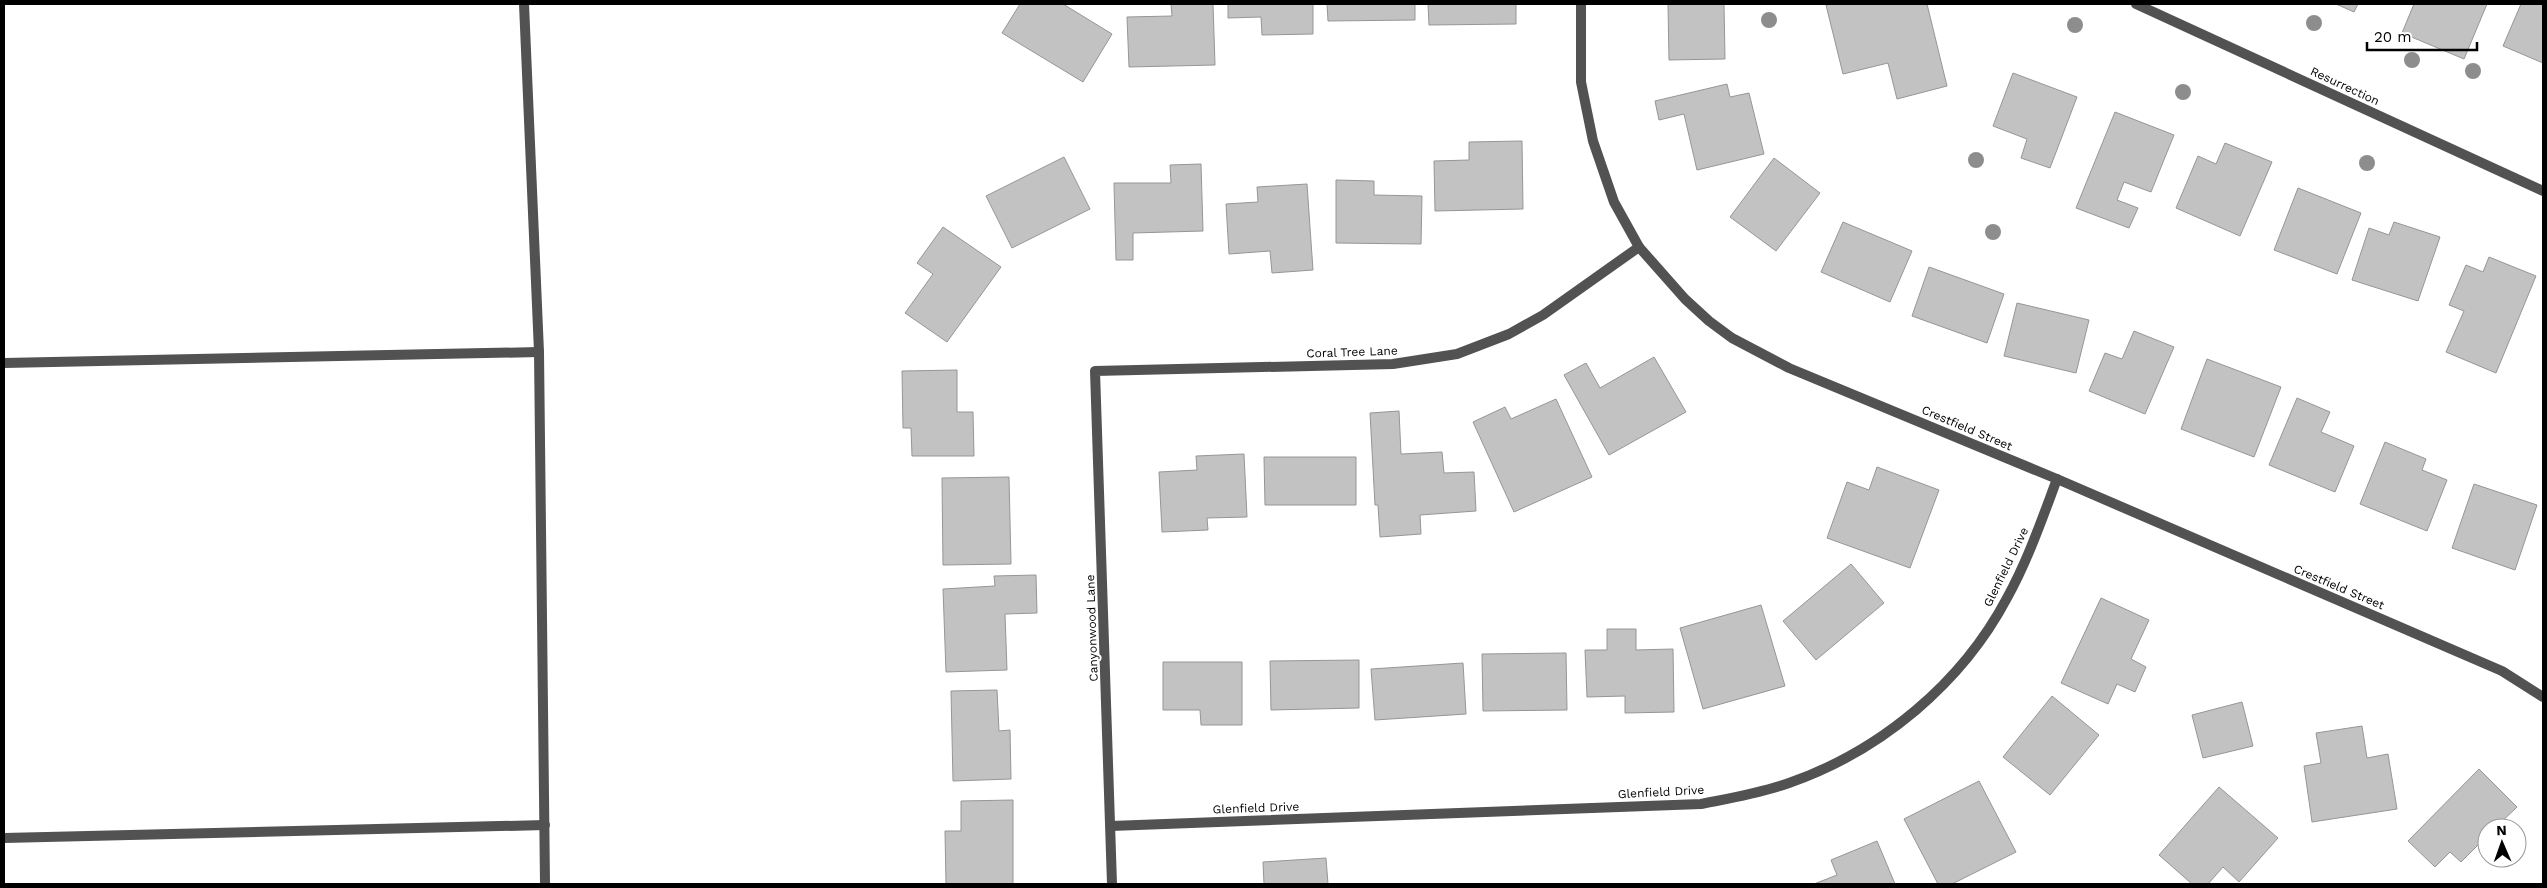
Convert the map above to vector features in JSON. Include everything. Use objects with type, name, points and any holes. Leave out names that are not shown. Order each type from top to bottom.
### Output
[{"type":"street","points":[[524,4],[539,352],[545,884]]},
{"type":"street","name":"Crestfield Street","points":[[1581,4],[1581,82],[1593,141],[1614,202],[1639,247],[1685,299],[1709,321],[1732,338],[1789,368],[2058,479],[2502,672],[2543,697]]},
{"type":"street","name":"Resurrection","points":[[2136,4],[2543,191]]},
{"type":"street","name":"Coral Tree Lane","points":[[1095,371],[1393,364],[1457,354],[1509,334],[1543,315],[1639,247]]},
{"type":"street","points":[[4,363],[539,352]]},
{"type":"street","name":"Canyonwood Lane","points":[[1095,371],[1112,884]]},
{"type":"street","name":"Glenfield Drive","points":[[1111,826],[1701,804],[1750,794],[1790,782],[1828,766],[1865,747],[1900,724],[1931,697],[1960,667],[1985,634],[2007,599],[2026,561],[2058,479]]},
{"type":"street","points":[[4,838],[545,825]]},
{"type":"building","points":[[1020,4],[1063,4],[1112,34],[1083,82],[1002,33]]},
{"type":"building","points":[[1171,4],[1213,4],[1215,65],[1129,67],[1127,17],[1172,16]]},
{"type":"building","points":[[1228,4],[1313,4],[1313,34],[1262,35],[1261,17],[1228,18]]},
{"type":"building","points":[[1327,4],[1415,4],[1415,20],[1328,21]]},
{"type":"building","points":[[1428,4],[1516,4],[1516,24],[1429,25]]},
{"type":"building","points":[[1668,4],[1724,4],[1725,59],[1669,60]]},
{"type":"building","points":[[1927,4],[1947,86],[1897,99],[1888,63],[1843,74],[1826,5]]},
{"type":"building","points":[[2336,4],[2358,4],[2354,12]]},
{"type":"building","points":[[2414,4],[2487,4],[2464,59],[2402,33]]},
{"type":"building","points":[[2521,4],[2543,4],[2543,63],[2503,46]]},
{"type":"building","points":[[2013,73],[2077,97],[2050,168],[2021,158],[2027,139],[1993,126]]},
{"type":"building","points":[[1727,84],[1730,97],[1749,93],[1764,154],[1697,170],[1684,114],[1659,120],[1655,101]]},
{"type":"building","points":[[2115,112],[2174,135],[2151,192],[2124,182],[2117,200],[2138,208],[2129,228],[2076,208]]},
{"type":"building","points":[[1522,141],[1523,209],[1435,211],[1434,161],[1469,160],[1469,142]]},
{"type":"building","points":[[2225,143],[2272,162],[2240,236],[2176,208],[2198,156],[2216,164]]},
{"type":"building","points":[[1064,157],[1090,209],[1012,248],[986,196]]},
{"type":"building","points":[[1774,158],[1820,193],[1776,251],[1730,217]]},
{"type":"building","points":[[1201,164],[1203,231],[1133,233],[1133,260],[1116,260],[1114,183],[1171,183],[1170,165]]},
{"type":"building","points":[[1336,180],[1374,181],[1374,195],[1422,196],[1421,244],[1336,243]]},
{"type":"building","points":[[1307,184],[1313,270],[1272,273],[1270,251],[1229,254],[1226,204],[1258,202],[1257,187]]},
{"type":"building","points":[[2298,188],[2361,213],[2337,274],[2274,250]]},
{"type":"building","points":[[1843,222],[1912,251],[1890,302],[1821,272]]},
{"type":"building","points":[[2394,222],[2440,237],[2418,301],[2352,280],[2369,228],[2389,235]]},
{"type":"building","points":[[943,227],[1001,267],[947,342],[905,313],[933,274],[917,263]]},
{"type":"building","points":[[2489,257],[2536,276],[2496,373],[2446,352],[2464,311],[2449,305],[2466,265],[2483,272]]},
{"type":"building","points":[[1929,267],[2004,294],[1987,343],[1912,316]]},
{"type":"building","points":[[2017,303],[2089,320],[2076,373],[2004,356]]},
{"type":"building","points":[[2134,331],[2174,347],[2145,414],[2089,391],[2105,353],[2122,359]]},
{"type":"building","points":[[1654,357],[1686,412],[1609,455],[1564,375],[1586,363],[1600,388]]},
{"type":"building","points":[[2207,359],[2281,387],[2254,457],[2181,429]]},
{"type":"building","points":[[957,370],[957,412],[973,412],[974,456],[912,456],[911,428],[903,428],[902,371]]},
{"type":"building","points":[[2297,398],[2330,412],[2321,432],[2354,446],[2335,492],[2269,465]]},
{"type":"building","points":[[1556,399],[1592,477],[1514,512],[1473,422],[1505,407],[1511,419]]},
{"type":"building","points":[[1399,411],[1401,454],[1442,452],[1444,473],[1474,472],[1476,511],[1420,515],[1421,534],[1380,537],[1378,505],[1375,505],[1370,413]]},
{"type":"building","points":[[2385,442],[2426,459],[2422,470],[2447,480],[2427,531],[2360,504]]},
{"type":"building","points":[[1244,454],[1247,517],[1207,518],[1208,530],[1162,532],[1159,472],[1197,470],[1196,456]]},
{"type":"building","points":[[1264,457],[1356,457],[1356,505],[1265,505]]},
{"type":"building","points":[[1877,467],[1939,490],[1910,568],[1827,538],[1847,482],[1869,490]]},
{"type":"building","points":[[1009,477],[1011,564],[943,565],[942,478]]},
{"type":"building","points":[[2474,484],[2537,505],[2515,570],[2452,548]]},
{"type":"building","points":[[1851,564],[1884,603],[1816,660],[1783,621]]},
{"type":"building","points":[[1036,575],[1037,613],[1005,614],[1007,670],[946,672],[943,589],[995,586],[994,576]]},
{"type":"building","points":[[2101,598],[2149,620],[2131,659],[2146,667],[2135,692],[2117,684],[2108,704],[2061,683]]},
{"type":"building","points":[[1761,605],[1785,686],[1703,709],[1680,628]]},
{"type":"building","points":[[1607,629],[1636,629],[1636,650],[1673,649],[1674,712],[1625,713],[1625,696],[1587,697],[1585,650],[1607,650]]},
{"type":"building","points":[[1566,653],[1567,710],[1483,711],[1482,654]]},
{"type":"building","points":[[1359,660],[1359,708],[1271,710],[1270,661]]},
{"type":"building","points":[[1163,662],[1242,662],[1242,725],[1201,725],[1200,710],[1163,710]]},
{"type":"building","points":[[1463,663],[1466,714],[1375,720],[1371,669]]},
{"type":"building","points":[[997,690],[999,731],[1010,730],[1011,779],[953,781],[951,691]]},
{"type":"building","points":[[2052,696],[2099,735],[2050,795],[2003,757]]},
{"type":"building","points":[[2242,702],[2253,746],[2203,758],[2192,715]]},
{"type":"building","points":[[2362,726],[2367,758],[2388,754],[2397,809],[2312,822],[2304,766],[2321,763],[2316,733]]},
{"type":"building","points":[[2479,769],[2517,807],[2505,818],[2477,818],[2477,846],[2461,862],[2450,852],[2435,867],[2408,841]]},
{"type":"building","points":[[1979,781],[2016,852],[1952,884],[1938,884],[1904,819]]},
{"type":"building","points":[[2219,787],[2278,838],[2239,882],[2223,867],[2208,884],[2192,884],[2159,855]]},
{"type":"building","points":[[1013,800],[1013,884],[946,884],[945,831],[961,831],[961,801]]},
{"type":"building","points":[[1877,841],[1895,884],[1814,884],[1837,875],[1831,860]]},
{"type":"building","points":[[1326,858],[1328,884],[1264,884],[1263,862]]}]
